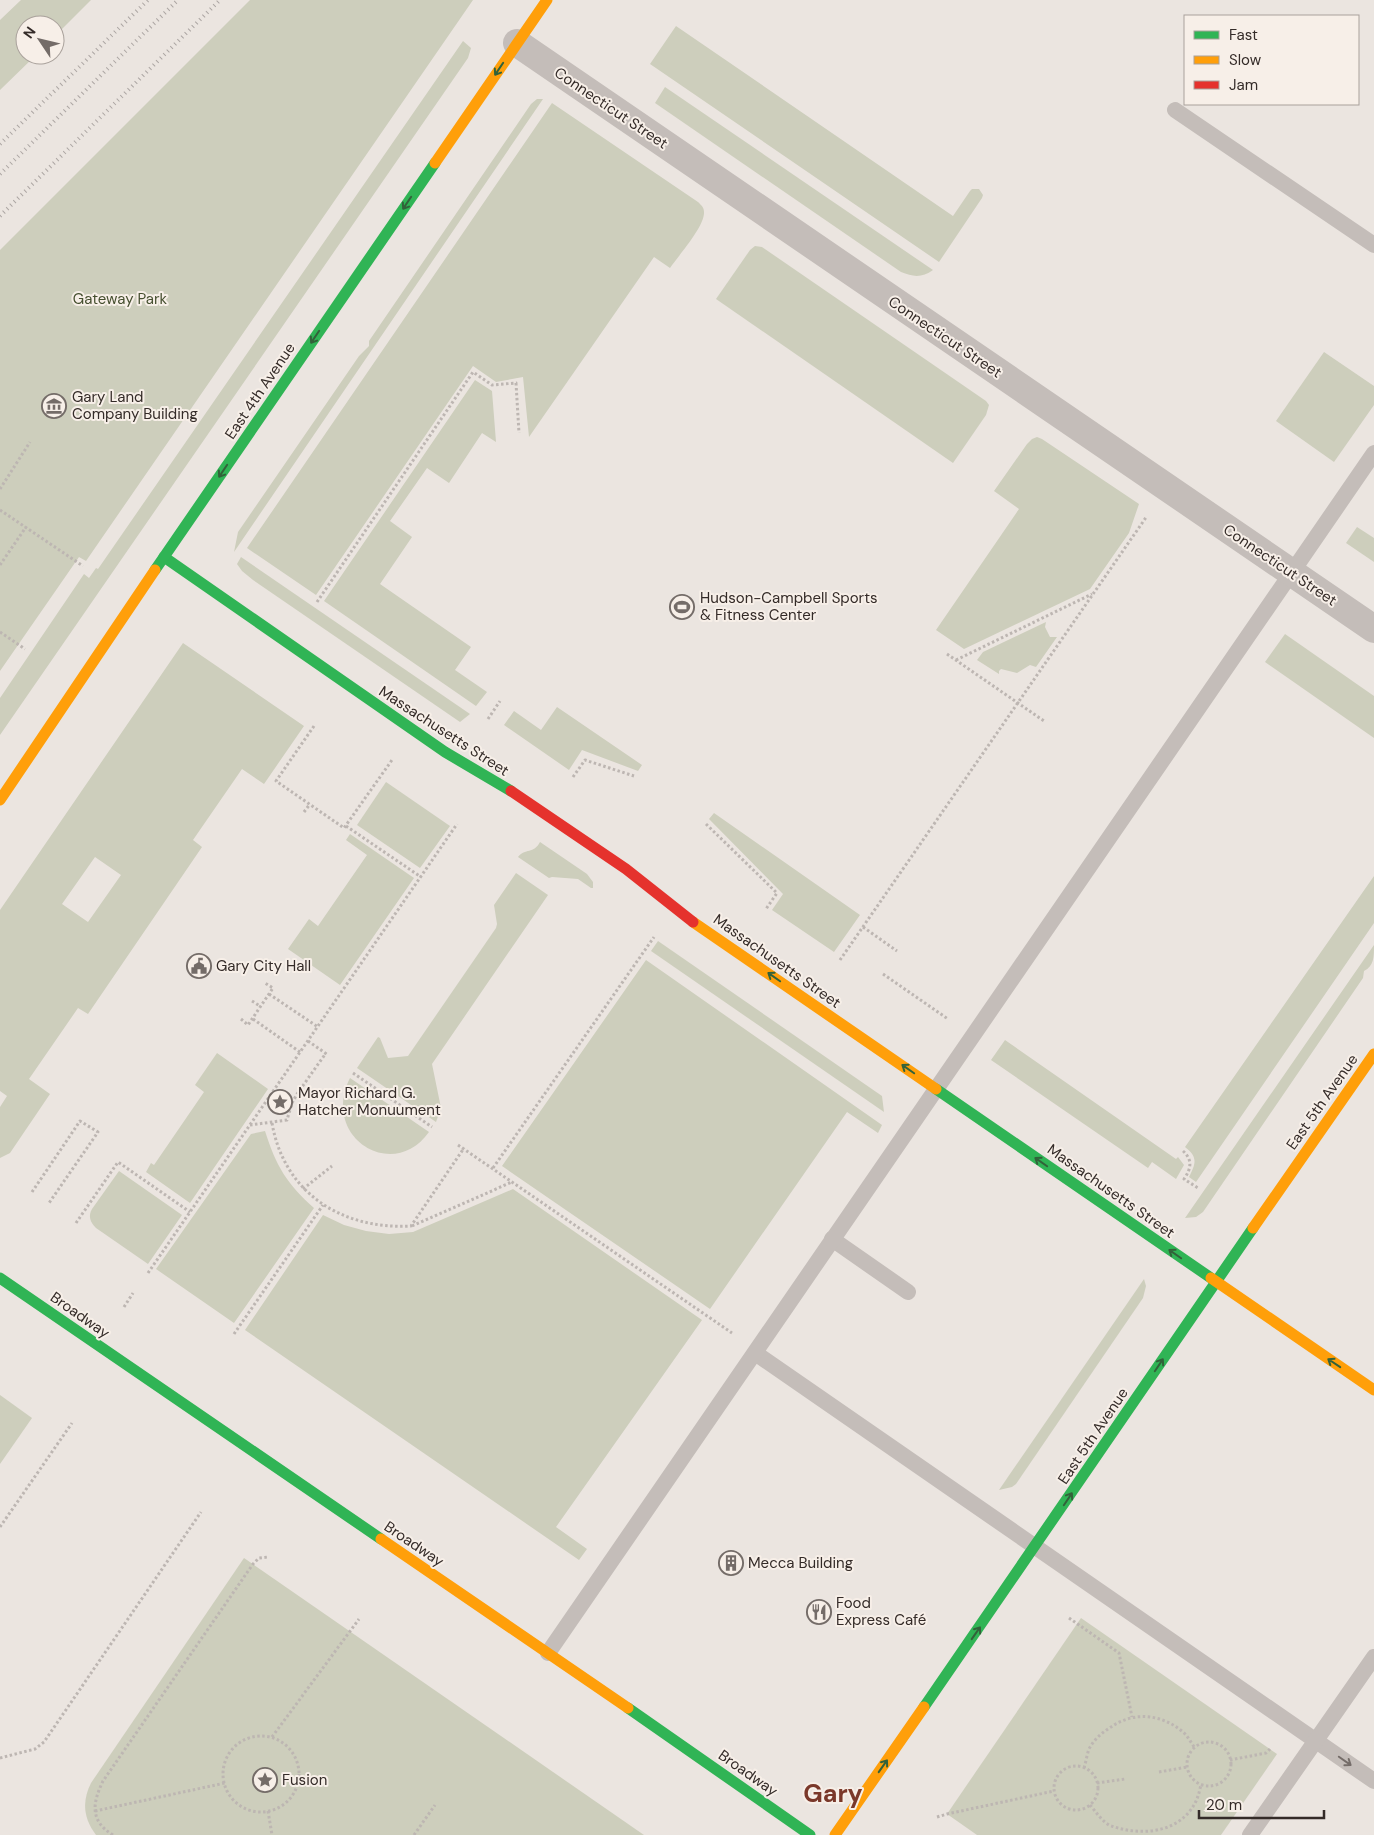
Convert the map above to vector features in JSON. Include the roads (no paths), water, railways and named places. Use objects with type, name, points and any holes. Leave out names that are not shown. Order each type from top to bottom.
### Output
[{"type":"main road","name":"East 4th Avenue","points":[[0,800],[164,557],[546,0]]},
{"type":"main road","name":"Massachusetts Street","points":[[164,557],[445,752],[523,799],[626,869],[674,908],[1374,1390]]},
{"type":"main road","name":"East 5th Avenue","points":[[835,1835],[1036,1547],[1215,1282],[1374,1054]]},
{"type":"main road","name":"Broadway","points":[[0,1278],[276,1469],[548,1653],[810,1835]]},
{"type":"street","name":"Connecticut Street","points":[[517,43],[1374,629]]},
{"type":"lane","points":[[1175,110],[1374,245]]},
{"type":"lane","points":[[548,1653],[935,1088],[1076,888],[1374,453]]},
{"type":"lane","points":[[832,1239],[908,1292]]},
{"type":"lane","points":[[755,1353],[1374,1781]]},
{"type":"lane","points":[[1250,1835],[1374,1657]]},
{"type":"railway","points":[[0,144],[148,0]]},
{"type":"railway","points":[[0,174],[178,0]]},
{"type":"railway","points":[[0,216],[220,0]]},
{"type":"place","name":"Gary Land Company Building","points":[[54,406]]},
{"type":"place","name":"Hudson-Campbell Sports & Fitness Center","points":[[682,607]]},
{"type":"place","name":"Gary City Hall","points":[[199,966]]},
{"type":"place","name":"Mayor Richard G. Hatcher Monuument","points":[[280,1102]]},
{"type":"place","name":"Mecca Building","points":[[731,1563]]},
{"type":"place","name":"Food Express Café","points":[[819,1612]]},
{"type":"place","name":"Fusion","points":[[265,1780]]},
{"type":"district","name":"Gary","points":[[833,1793]]},
{"type":"park label","name":"Gateway Park","points":[[120,299]]}]
